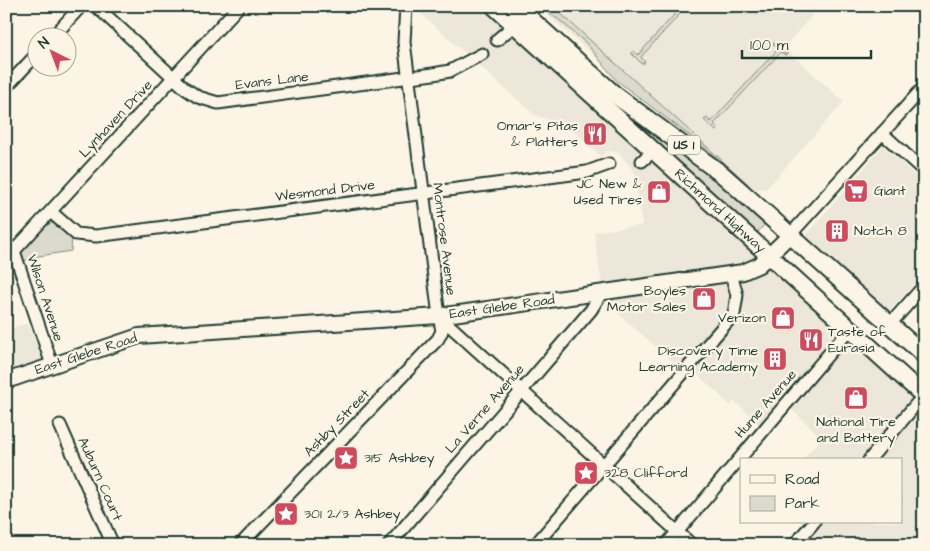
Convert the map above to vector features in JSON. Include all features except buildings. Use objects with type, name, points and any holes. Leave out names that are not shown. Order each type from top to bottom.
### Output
[{"type":"highway","name":"Richmond Highway","points":[[494,6],[518,15],[614,94],[704,160],[924,355]]},
{"type":"highway","name":"Richmond Highway","points":[[518,15],[647,156],[769,256],[924,396]]},
{"type":"main road","name":"East Glebe Road","points":[[6,381],[125,340],[152,334],[439,316],[731,274],[755,268],[790,235]]},
{"type":"street","points":[[61,28],[81,6]]},
{"type":"street","name":"Evans Lane","points":[[96,6],[198,97],[218,103],[408,78],[450,70],[482,54]]},
{"type":"street","name":"Lynhaven Drive","points":[[10,247],[51,212],[240,6]]},
{"type":"street","name":"Montrose Avenue","points":[[406,6],[404,34],[408,78],[439,316],[692,545]]},
{"type":"street","points":[[497,40],[518,15]]},
{"type":"street","points":[[6,87],[28,64]]},
{"type":"street","name":"East Glebe Road","points":[[790,235],[924,87]]},
{"type":"street","points":[[882,133],[924,172]]},
{"type":"street","name":"Wesmond Drive","points":[[51,212],[76,234],[96,236],[587,172],[610,164]]},
{"type":"street","name":"Wilson Avenue","points":[[10,247],[52,365]]},
{"type":"street","points":[[535,545],[734,314],[737,295],[731,274]]},
{"type":"street","points":[[890,324],[924,286]]},
{"type":"street","name":"La Verne Avenue","points":[[389,545],[591,310],[602,292]]},
{"type":"street","name":"Ashby Street","points":[[240,545],[438,339],[442,330],[439,316]]},
{"type":"street","name":"Hume Avenue","points":[[740,458],[850,330]]},
{"type":"street","points":[[870,458],[924,396]]},
{"type":"street","name":"Auburn Court","points":[[60,425],[113,545]]},
{"type":"street","name":"Hume Avenue","points":[[666,545],[740,458]]},
{"type":"street","points":[[794,545],[812,524]]},
{"type":"shaded area","points":[[412,6],[486,6],[924,406],[924,545],[804,543],[814,524],[902,524],[902,458],[804,458],[822,438],[789,407],[760,424],[734,401],[730,405],[694,371],[680,368],[604,301],[594,232],[642,225],[635,173],[619,153],[608,151],[600,156],[571,128],[535,115]]},
{"type":"shaded area","points":[[538,6],[820,6],[784,47],[844,102],[766,189],[743,189]]},
{"type":"shaded area","name":"Notch 8","points":[[883,146],[924,183],[924,274],[887,313],[806,235]]},
{"type":"shaded area","points":[[28,323],[43,362],[6,374],[6,330]]},
{"type":"green space","points":[[550,6],[562,6],[558,11],[749,185],[702,145],[616,80],[587,44],[558,19],[546,12]]},
{"type":"green space","points":[[682,6],[687,6],[641,57],[645,62],[642,64],[631,53],[633,51],[638,55]]},
{"type":"green space","points":[[776,42],[788,53],[785,55],[781,52],[714,124],[718,129],[716,131],[704,120],[707,118],[711,122],[778,49],[773,44]]},
{"type":"green space","points":[[545,46],[768,221],[757,233],[686,168],[674,164]]},
{"type":"green space","points":[[53,223],[72,237],[71,251],[33,257],[23,262],[21,252],[46,225]]},
{"type":"place","name":"Omar's Pitas & Platters","points":[[595,134]]},
{"type":"place","name":"Giant","points":[[856,191]]},
{"type":"place","name":"JC New & Used Tires","points":[[659,192]]},
{"type":"place","name":"Notch 8","points":[[837,231]]},
{"type":"place","name":"Boyles Motor Sales","points":[[704,299]]},
{"type":"place","name":"Verizon","points":[[783,318]]},
{"type":"place","name":"Taste of Eurasia","points":[[811,340]]},
{"type":"place","name":"Discovery Time Learning Academy","points":[[775,359]]},
{"type":"place","name":"National Tire and Battery","points":[[856,398]]},
{"type":"place","name":"315 Ashbey","points":[[346,458]]},
{"type":"place","name":"328 Clifford","points":[[586,473]]},
{"type":"place","name":"301 2/3 Ashbey","points":[[286,514]]}]
